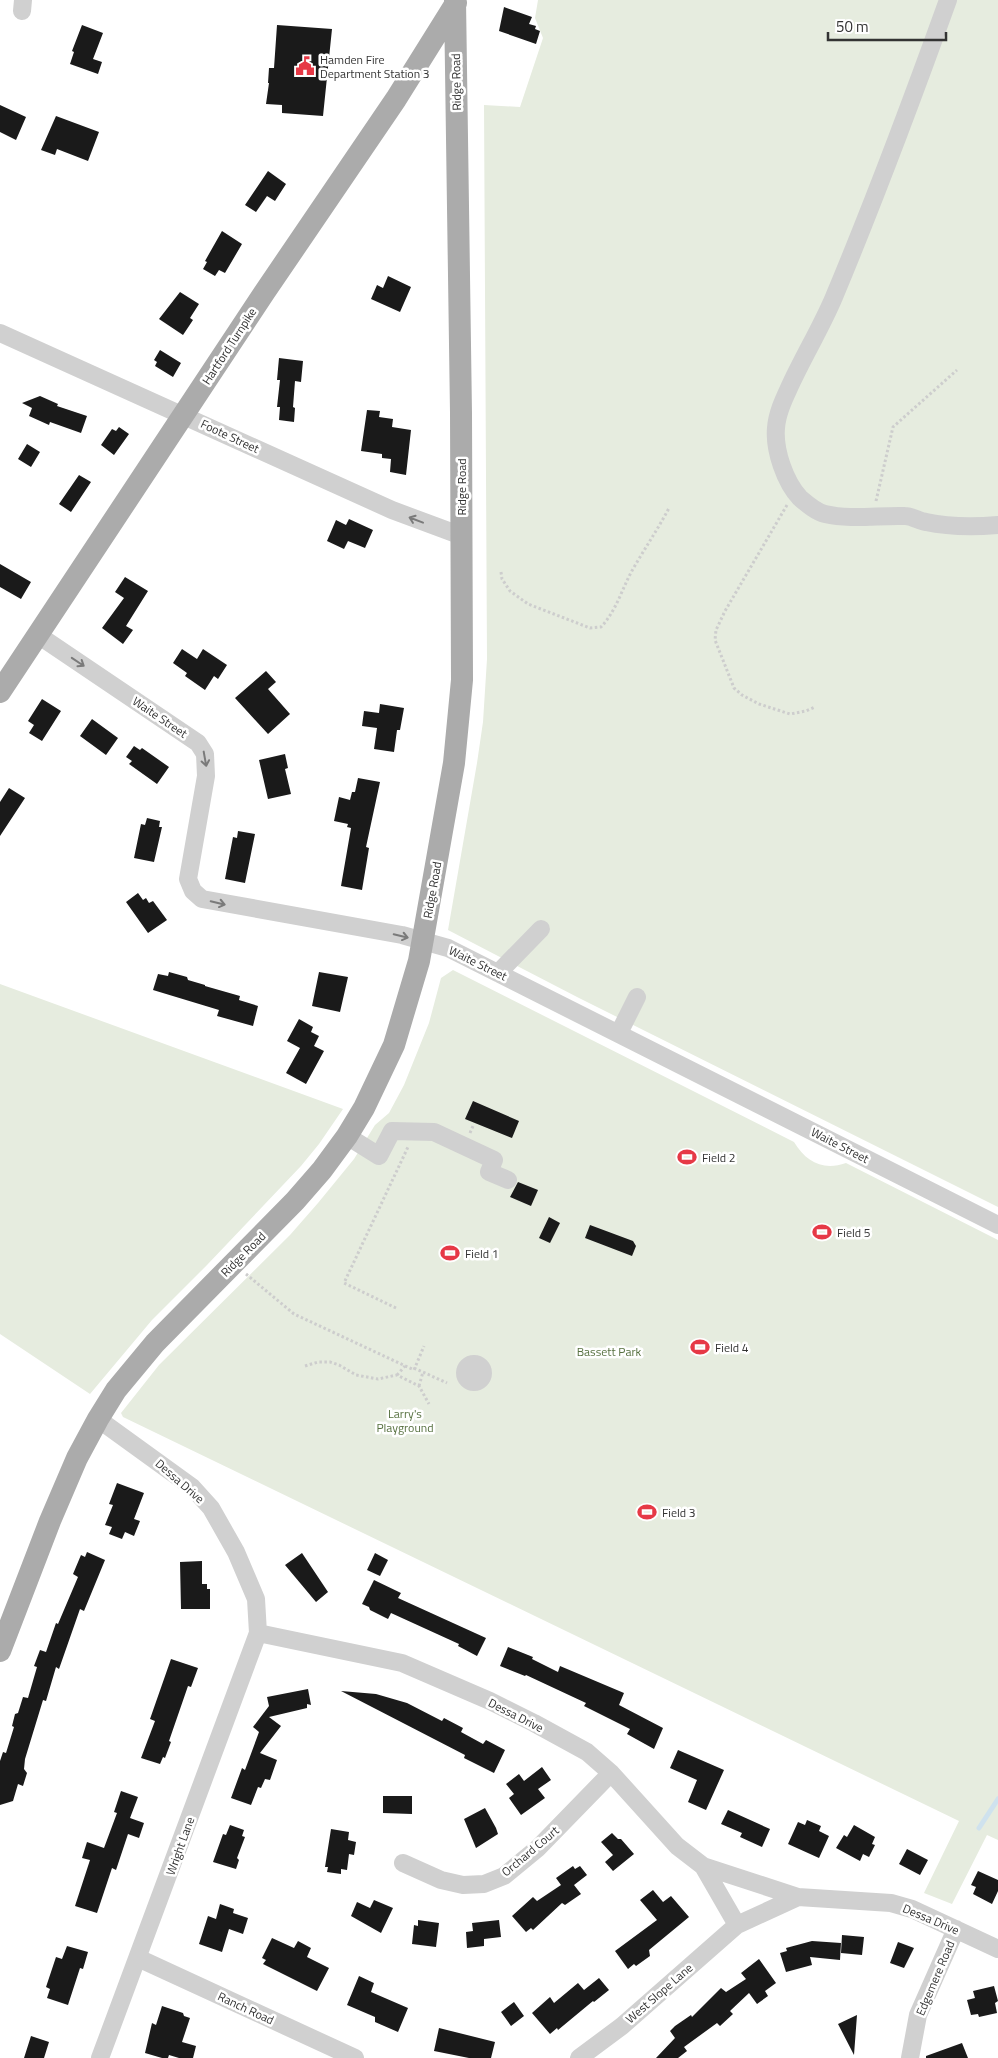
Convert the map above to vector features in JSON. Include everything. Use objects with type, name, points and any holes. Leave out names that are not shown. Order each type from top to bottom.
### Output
[{"type":"main road","name":"Hartford Turnpike","points":[[0,692],[401,91],[454,1]]},
{"type":"main road","name":"Ridge Road","points":[[0,1651],[60,1498],[77,1458],[98,1419],[116,1390],[137,1362],[295,1201],[322,1170],[347,1136],[364,1108],[394,1045],[415,976],[452,770],[462,680],[462,536],[454,1]]},
{"type":"street","points":[[948,0],[890,159],[837,291],[802,358],[782,404],[776,427],[776,441],[779,455],[793,488],[799,497],[810,507],[824,514],[907,516],[926,522],[952,525],[998,525]]},
{"type":"street","name":"Foote Street","points":[[0,333],[392,510],[462,536]]},
{"type":"street","name":"Waite Street","points":[[38,635],[190,738],[198,744],[205,754],[206,776],[188,879],[193,891],[202,899],[422,941],[448,948],[998,1225]]},
{"type":"street","points":[[498,973],[541,929]]},
{"type":"street","points":[[618,1033],[637,997]]},
{"type":"street","points":[[347,1136],[379,1156],[392,1130],[434,1132],[494,1160],[489,1172],[508,1180]]},
{"type":"street","name":"Dessa Drive","points":[[98,1419],[192,1487],[211,1508],[236,1552],[256,1598],[258,1634],[402,1663],[490,1701],[534,1723],[587,1752],[611,1773],[678,1846],[703,1866],[798,1897],[891,1903],[912,1909],[998,1949]]},
{"type":"street","name":"Wright Lane","points":[[100,2058],[258,1634]]},
{"type":"street","name":"Orchard Court","points":[[403,1863],[441,1880],[464,1885],[484,1884],[504,1876],[538,1848],[611,1773]]},
{"type":"street","points":[[703,1866],[737,1926]]},
{"type":"street","name":"West Slope Lane","points":[[579,2058],[622,2026],[737,1926],[798,1897]]},
{"type":"street","name":"Edgemere Road","points":[[910,2058],[918,2015],[956,1929]]},
{"type":"street","name":"Ranch Road","points":[[138,1958],[355,2058]]},
{"type":"path","points":[[891,516],[880,510],[876,503],[893,427],[957,370]]},
{"type":"path","points":[[793,488],[789,503],[725,611],[716,630],[715,640],[734,688],[742,695],[759,704],[790,714],[806,711],[815,706]]},
{"type":"path","points":[[501,572],[502,578],[510,591],[528,604],[590,628],[601,627],[610,618],[633,569],[653,539],[669,508]]},
{"type":"path","points":[[396,1308],[344,1283],[415,1130]]},
{"type":"path","points":[[246,1274],[294,1314],[414,1370],[414,1368],[447,1383]]},
{"type":"path","points":[[414,1368],[424,1346]]},
{"type":"path","points":[[305,1366],[318,1362],[330,1362],[356,1375],[378,1379],[397,1375],[406,1366]]},
{"type":"path","points":[[419,1386],[423,1372]]},
{"type":"path","points":[[397,1375],[419,1386],[428,1404]]},
{"type":"green space","points":[[538,0],[998,0],[998,1207],[579,998],[448,930],[483,722],[487,659],[484,105],[520,107],[543,38],[535,18]]},
{"type":"green space","name":"Bassett Park","points":[[453,970],[794,1142],[804,1155],[816,1163],[830,1166],[846,1163],[998,1240],[998,1840],[987,1835],[952,1904],[924,1893],[959,1821],[123,1417],[121,1413],[159,1365],[290,1235],[354,1159],[375,1125],[389,1113],[404,1085],[429,1023],[441,978]]},
{"type":"green space","points":[[0,984],[343,1109],[301,1166],[152,1320],[90,1394],[0,1334]]},
{"type":"building","points":[[504,7],[532,17],[529,24],[536,26],[535,29],[540,31],[536,44],[499,31]]},
{"type":"building","points":[[82,25],[103,33],[93,59],[102,62],[98,74],[70,64],[74,52],[72,51]]},
{"type":"building","points":[[277,25],[332,29],[323,116],[282,113],[282,105],[266,104],[269,68],[274,68]]},
{"type":"building","points":[[0,105],[26,117],[16,140],[0,132]]},
{"type":"building","points":[[56,116],[99,132],[88,161],[57,149],[55,155],[41,150]]},
{"type":"building","points":[[268,171],[286,184],[275,201],[267,196],[256,212],[245,205]]},
{"type":"building","points":[[222,231],[242,244],[225,273],[219,270],[215,276],[203,269],[207,262],[205,261]]},
{"type":"building","points":[[388,276],[411,287],[400,312],[371,299],[377,285],[383,288]]},
{"type":"building","points":[[180,292],[199,304],[190,318],[193,320],[183,335],[159,319]]},
{"type":"building","points":[[160,350],[181,363],[173,377],[155,366],[157,362],[154,360]]},
{"type":"building","points":[[279,358],[303,361],[301,382],[295,381],[294,422],[279,420],[280,407],[277,407],[280,380],[277,380]]},
{"type":"building","points":[[40,396],[58,404],[57,406],[87,416],[81,433],[50,422],[49,425],[29,416],[32,408],[22,403]]},
{"type":"building","points":[[367,410],[380,411],[379,417],[393,419],[392,427],[411,430],[406,475],[390,472],[391,459],[382,458],[382,454],[361,451]]},
{"type":"building","points":[[119,427],[129,434],[114,455],[101,445],[112,429],[116,431]]},
{"type":"building","points":[[27,444],[40,452],[31,467],[18,459]]},
{"type":"building","points":[[79,475],[91,482],[71,512],[59,504]]},
{"type":"building","points":[[349,519],[373,530],[365,548],[348,541],[344,549],[327,541],[336,520],[346,525]]},
{"type":"building","points":[[0,564],[31,582],[21,599],[0,587]]},
{"type":"building","points":[[125,577],[148,591],[126,626],[133,630],[123,644],[102,628],[124,598],[115,592]]},
{"type":"building","points":[[182,649],[197,659],[203,649],[227,665],[218,679],[214,676],[205,690],[185,676],[187,673],[173,663]]},
{"type":"building","points":[[266,671],[276,682],[268,689],[290,714],[268,734],[235,698]]},
{"type":"building","points":[[42,699],[61,711],[42,741],[29,733],[34,725],[28,721]]},
{"type":"building","points":[[380,704],[404,708],[400,730],[397,730],[394,752],[374,749],[377,728],[362,726],[364,711],[379,713]]},
{"type":"building","points":[[92,719],[118,738],[106,755],[80,736]]},
{"type":"building","points":[[134,746],[140,750],[142,748],[169,767],[157,784],[129,764],[132,761],[126,757]]},
{"type":"building","points":[[285,754],[288,768],[285,769],[291,794],[268,799],[259,760]]},
{"type":"building","points":[[358,778],[380,782],[366,847],[369,848],[362,890],[341,886],[351,828],[347,827],[348,824],[334,821],[339,797],[350,800],[352,792],[355,792]]},
{"type":"building","points":[[9,788],[25,798],[0,836],[0,802]]},
{"type":"building","points":[[147,818],[160,821],[159,827],[162,827],[154,862],[134,858],[141,824],[145,825]]},
{"type":"building","points":[[238,831],[255,834],[245,883],[225,879],[233,837],[237,838]]},
{"type":"building","points":[[138,893],[143,900],[146,898],[149,903],[153,901],[167,920],[148,933],[126,902]]},
{"type":"building","points":[[169,972],[187,977],[188,980],[205,986],[240,996],[239,1000],[258,1006],[253,1026],[217,1016],[219,1010],[153,990],[158,974],[168,976]]},
{"type":"building","points":[[319,972],[348,977],[340,1012],[312,1006]]},
{"type":"building","points":[[299,1019],[313,1027],[311,1032],[319,1036],[314,1046],[324,1051],[306,1084],[286,1073],[300,1048],[287,1041]]},
{"type":"building","points":[[473,1101],[519,1121],[512,1138],[465,1119]]},
{"type":"building","points":[[518,1182],[538,1190],[531,1206],[510,1197]]},
{"type":"building","points":[[549,1217],[560,1223],[550,1243],[539,1238]]},
{"type":"building","points":[[590,1225],[633,1241],[636,1246],[632,1256],[585,1238]]},
{"type":"building","points":[[117,1483],[144,1493],[134,1519],[140,1521],[134,1536],[125,1532],[122,1539],[109,1534],[112,1527],[105,1525],[113,1505],[109,1504]]},
{"type":"building","points":[[87,1552],[105,1560],[84,1611],[80,1609],[59,1669],[56,1667],[46,1701],[43,1700],[25,1759],[24,1769],[27,1773],[23,1786],[18,1784],[13,1801],[0,1805],[0,1761],[3,1752],[6,1753],[14,1727],[12,1726],[15,1714],[18,1713],[23,1697],[28,1698],[37,1667],[34,1666],[40,1650],[46,1652],[56,1623],[58,1624],[78,1577],[73,1574],[81,1555],[85,1557]]},
{"type":"building","points":[[302,1553],[328,1592],[316,1602],[285,1565]]},
{"type":"building","points":[[375,1553],[388,1560],[380,1576],[367,1570]]},
{"type":"building","points":[[202,1561],[202,1584],[207,1584],[207,1589],[210,1589],[210,1609],[181,1609],[180,1562]]},
{"type":"building","points":[[374,1580],[401,1593],[398,1598],[486,1638],[477,1656],[458,1646],[459,1644],[391,1613],[388,1619],[370,1610],[369,1607],[362,1604]]},
{"type":"building","points":[[508,1647],[533,1657],[532,1659],[558,1672],[560,1666],[624,1693],[619,1705],[663,1728],[654,1749],[627,1734],[630,1729],[584,1706],[586,1703],[526,1675],[500,1666]]},
{"type":"building","points":[[171,1659],[198,1668],[191,1687],[188,1686],[169,1741],[171,1742],[165,1758],[163,1757],[160,1764],[141,1758],[155,1721],[150,1719]]},
{"type":"building","points":[[308,1689],[311,1705],[307,1704],[307,1708],[269,1717],[281,1726],[260,1753],[277,1760],[270,1780],[265,1779],[261,1788],[258,1787],[251,1805],[231,1798],[242,1768],[245,1770],[259,1732],[253,1727],[269,1706],[267,1697]]},
{"type":"building","points":[[341,1691],[376,1694],[407,1703],[442,1721],[444,1718],[463,1728],[461,1732],[483,1744],[486,1740],[505,1750],[494,1773],[464,1758],[465,1755]]},
{"type":"building","points":[[678,1750],[724,1770],[706,1810],[688,1802],[697,1780],[670,1768]]},
{"type":"building","points":[[542,1767],[551,1780],[538,1789],[545,1798],[521,1815],[509,1798],[514,1794],[506,1784],[519,1774],[524,1781]]},
{"type":"building","points":[[121,1791],[138,1797],[130,1818],[144,1823],[139,1838],[128,1834],[116,1870],[112,1868],[97,1913],[75,1906],[90,1860],[82,1858],[87,1842],[104,1848],[117,1813],[114,1812]]},
{"type":"building","points":[[383,1796],[412,1796],[412,1814],[383,1813]]},
{"type":"building","points":[[485,1808],[498,1834],[476,1848],[464,1819]]},
{"type":"building","points":[[728,1810],[770,1829],[762,1847],[740,1837],[742,1833],[721,1824]]},
{"type":"building","points":[[807,1820],[821,1826],[819,1831],[829,1836],[819,1858],[788,1844],[798,1822],[805,1825]]},
{"type":"building","points":[[230,1825],[244,1830],[242,1836],[245,1837],[237,1858],[239,1860],[236,1869],[213,1862],[223,1834],[226,1835]]},
{"type":"building","points":[[854,1825],[875,1837],[872,1844],[875,1845],[869,1857],[863,1854],[860,1861],[836,1848],[844,1835],[847,1837]]},
{"type":"building","points":[[331,1829],[349,1832],[348,1840],[356,1842],[354,1855],[349,1854],[347,1870],[341,1869],[341,1874],[327,1872],[328,1867],[325,1867]]},
{"type":"building","points":[[612,1833],[618,1839],[621,1839],[634,1854],[613,1871],[605,1862],[613,1855],[601,1842]]},
{"type":"building","points":[[907,1849],[928,1860],[920,1875],[899,1864]]},
{"type":"building","points":[[573,1866],[575,1869],[580,1866],[587,1875],[574,1885],[581,1894],[565,1905],[562,1903],[533,1930],[531,1928],[526,1932],[512,1916],[533,1897],[537,1901],[561,1885],[556,1878]]},
{"type":"building","points":[[978,1871],[998,1880],[998,1891],[992,1904],[973,1894],[976,1887],[971,1885]]},
{"type":"building","points":[[653,1890],[663,1902],[671,1896],[689,1917],[649,1950],[650,1956],[628,1969],[615,1951],[657,1920],[640,1900]]},
{"type":"building","points":[[374,1900],[393,1908],[381,1933],[351,1916],[357,1902],[370,1908]]},
{"type":"building","points":[[220,1904],[234,1909],[233,1913],[248,1918],[243,1934],[229,1929],[222,1952],[199,1944],[208,1916],[216,1919]]},
{"type":"building","points":[[418,1920],[439,1923],[436,1947],[412,1944],[414,1925],[418,1926]]},
{"type":"building","points":[[499,1920],[501,1937],[484,1939],[484,1946],[467,1948],[466,1932],[473,1931],[472,1923]]},
{"type":"building","points":[[842,1935],[864,1937],[862,1955],[841,1953]]},
{"type":"building","points":[[272,1938],[294,1948],[298,1941],[311,1948],[307,1957],[329,1968],[317,1991],[263,1964],[266,1960],[262,1958]]},
{"type":"building","points":[[812,1941],[841,1943],[840,1960],[810,1957],[812,1965],[786,1972],[780,1953],[787,1951],[786,1948]]},
{"type":"building","points":[[898,1942],[914,1948],[904,1968],[890,1963]]},
{"type":"building","points":[[67,1946],[88,1952],[83,1969],[80,1968],[68,2005],[47,1998],[50,1989],[46,1987],[56,1957],[62,1959]]},
{"type":"building","points":[[759,1959],[776,1983],[765,1991],[768,1996],[757,2004],[749,1993],[730,2011],[733,2014],[720,2026],[717,2023],[684,2047],[687,2051],[678,2058],[656,2058],[675,2038],[670,2031],[675,2026],[691,2015],[692,2017],[721,1988],[726,1992],[746,1979],[741,1973]]},
{"type":"building","points":[[359,1976],[374,1983],[371,1992],[408,2008],[398,2032],[375,2022],[375,2017],[347,2005]]},
{"type":"building","points":[[599,1978],[609,1990],[558,2030],[557,2028],[550,2034],[532,2013],[550,1997],[554,2003],[578,1983],[584,1990]]},
{"type":"building","points":[[994,1986],[998,2001],[995,2003],[997,2013],[979,2017],[978,2014],[971,2015],[967,2000],[975,1998],[973,1991]]},
{"type":"building","points":[[514,2002],[524,2016],[511,2026],[501,2012]]},
{"type":"building","points":[[162,2006],[183,2013],[184,2016],[190,2018],[182,2042],[196,2046],[193,2058],[179,2058],[169,2055],[168,2058],[162,2058],[145,2053],[152,2023],[156,2025]]},
{"type":"building","points":[[857,2015],[854,2055],[838,2024]]},
{"type":"building","points":[[439,2028],[495,2042],[491,2058],[469,2058],[434,2051]]},
{"type":"building","points":[[31,2036],[49,2042],[44,2058],[24,2058]]},
{"type":"building","points":[[962,2043],[968,2058],[926,2058],[926,2056]]},
{"type":"waterway","points":[[979,1828],[998,1799]]},
{"type":"place","name":"Hamden Fire Department Station 3","points":[[305,66]]},
{"type":"place","name":"Field 2","points":[[687,1157]]},
{"type":"place","name":"Field 5","points":[[822,1232]]},
{"type":"place","name":"Field 1","points":[[450,1253]]},
{"type":"place","name":"Field 4","points":[[700,1347]]},
{"type":"place","name":"Field 3","points":[[647,1512]]},
{"type":"park label","name":"Larry's Playground","points":[[405,1420]]}]
